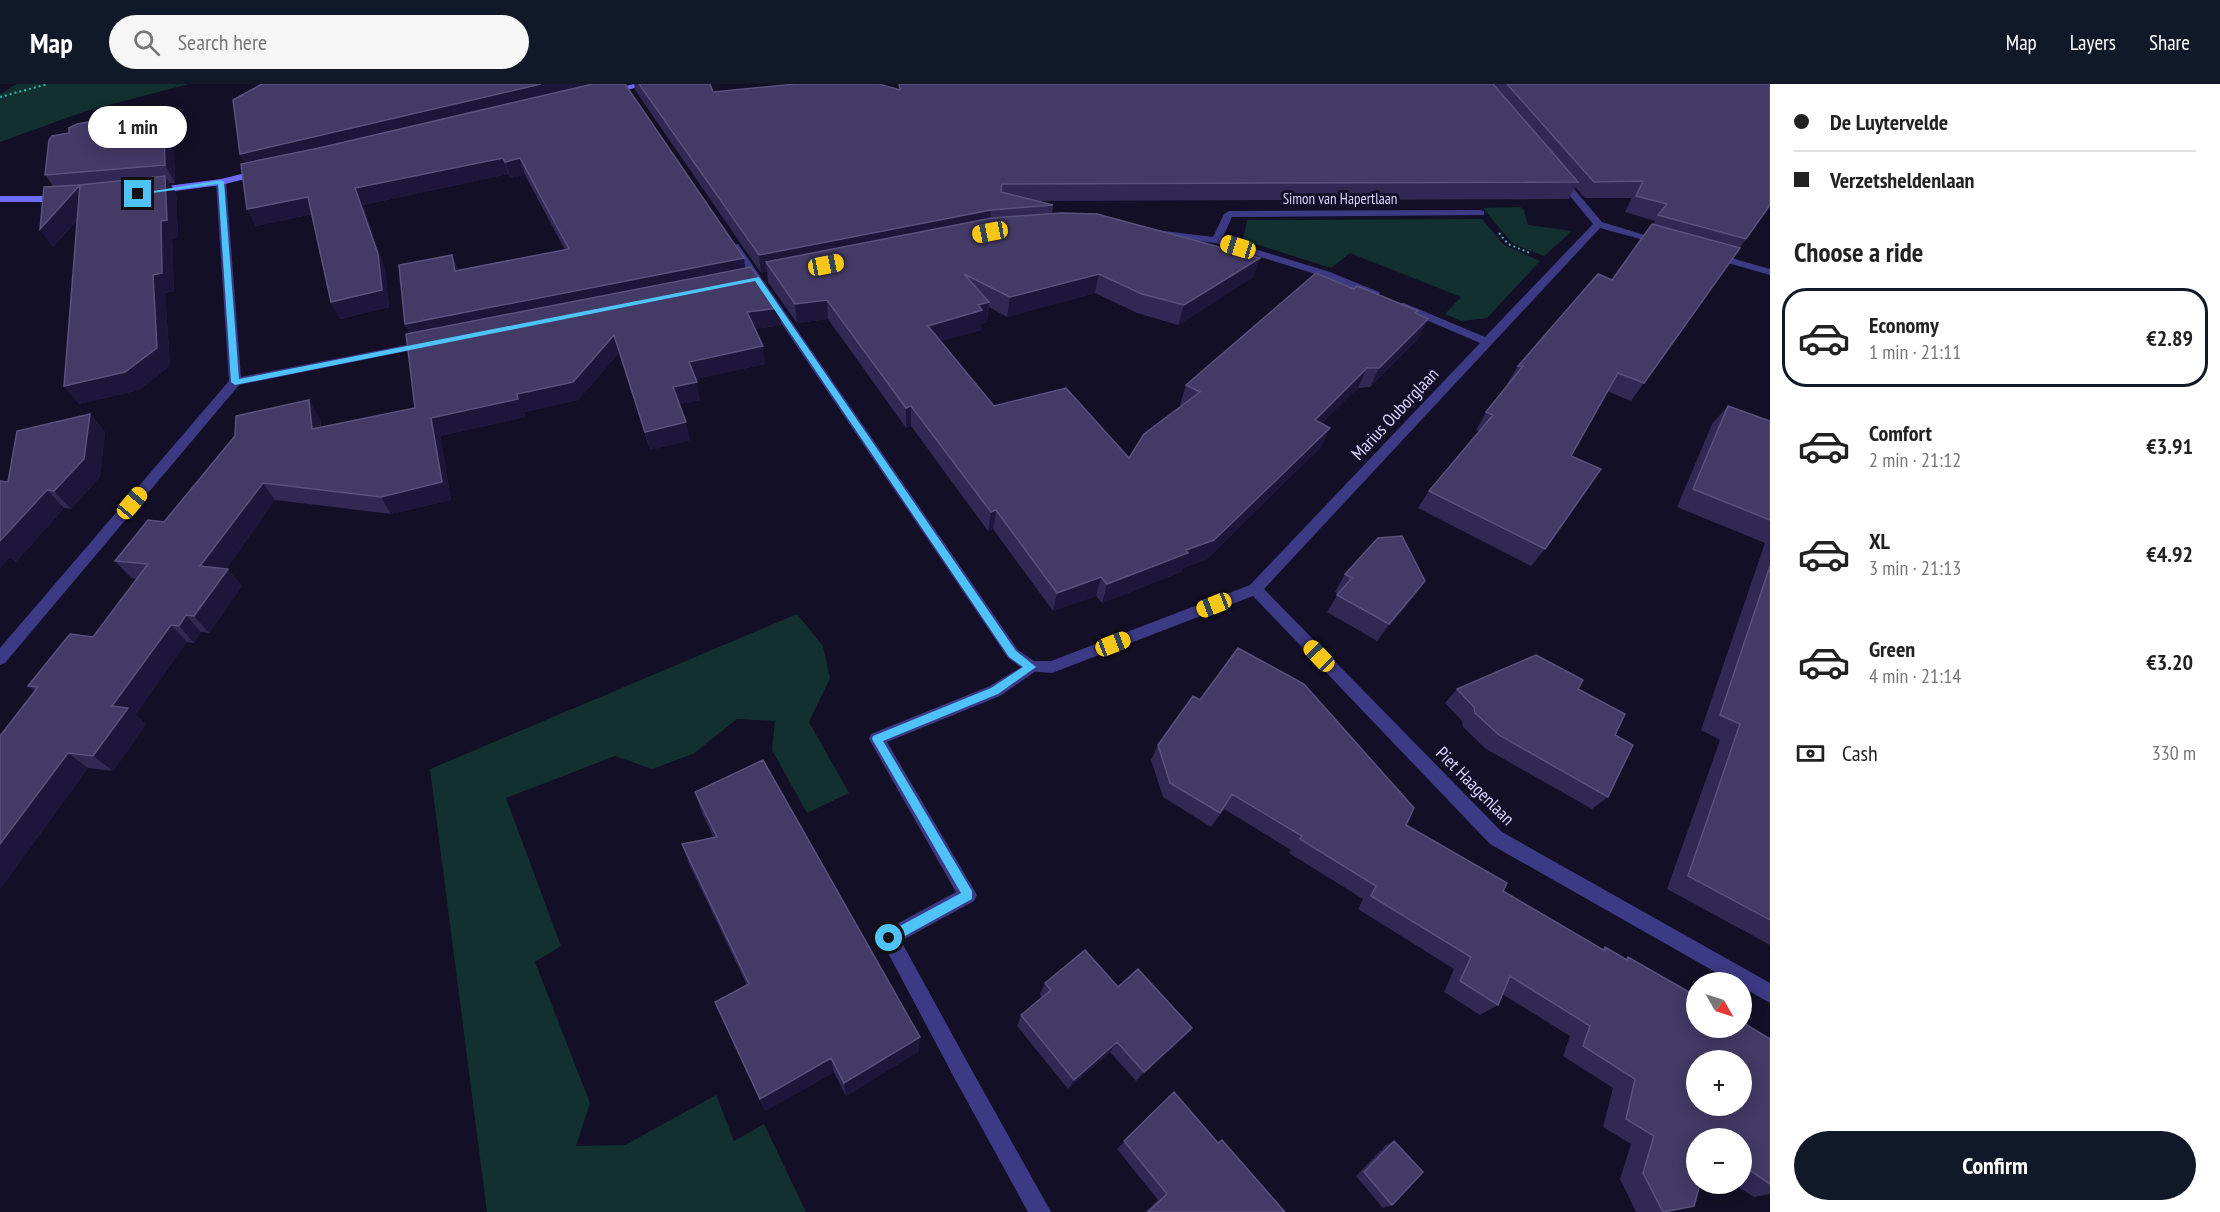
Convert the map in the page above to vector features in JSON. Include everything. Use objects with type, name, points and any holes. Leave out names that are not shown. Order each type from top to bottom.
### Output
[{"type":"street","points":[[591,95],[629,92],[648,84]]},
{"type":"street","points":[[140,193],[221,182],[267,171]]},
{"type":"street","points":[[1554,171],[1598,224],[1678,246]]},
{"type":"street","points":[[221,182],[235,382]]},
{"type":"street","points":[[0,199],[72,199]]},
{"type":"street","name":"Simon van Hapertlaan","points":[[1216,240],[1228,214],[1480,213]]},
{"type":"street","name":"Marius Ouborglaan","points":[[1031,667],[1052,667],[1255,589],[1598,224]]},
{"type":"street","points":[[724,231],[1013,654],[1031,667],[995,691],[877,739],[968,895],[889,938],[1040,1212]]},
{"type":"street","points":[[1148,232],[1216,240],[1326,274],[1488,342]]},
{"type":"street","points":[[1701,253],[1770,272]]},
{"type":"street","points":[[0,659],[235,382],[444,341]]},
{"type":"street","name":"Piet Haagenlaan","points":[[1255,589],[1496,838],[1770,993]]},
{"type":"path","points":[[0,97],[48,84]]},
{"type":"path","points":[[1480,213],[1508,243],[1558,266]]},
{"type":"green space","points":[[17,84],[189,84],[86,111],[0,142],[0,94]]},
{"type":"green space","points":[[1520,207],[1524,210],[1528,225],[1572,231],[1544,256],[1512,243],[1483,208]]},
{"type":"green space","points":[[1482,219],[1504,245],[1540,261],[1487,318],[1461,321],[1445,314],[1461,297],[1350,253],[1331,268],[1243,240],[1247,220]]},
{"type":"green space","points":[[797,614],[823,646],[830,678],[809,722],[849,793],[807,813],[772,750],[775,721],[737,719],[693,754],[652,769],[615,756],[506,798],[561,946],[535,962],[590,1103],[576,1146],[625,1145],[716,1095],[734,1141],[764,1124],[806,1212],[487,1212],[430,769]]},
{"type":"building","points":[[262,84],[541,84],[240,154],[233,100]]},
{"type":"building","points":[[593,84],[625,84],[744,258],[405,324],[399,265],[452,255],[455,271],[569,249],[520,158],[505,162],[503,158],[355,188],[378,254],[382,290],[331,302],[308,197],[247,209],[241,164]]},
{"type":"building","points":[[639,84],[710,84],[713,92],[796,84],[879,84],[900,90],[899,84],[1493,84],[1578,182],[1002,184],[1001,192],[1053,205],[991,210],[759,255]]},
{"type":"building","points":[[1507,84],[1770,84],[1770,205],[1746,239],[1658,215],[1667,204],[1636,196],[1643,181],[1594,182]]},
{"type":"building","points":[[163,109],[165,165],[45,175],[49,140],[52,136],[69,133],[69,128],[77,124]]},
{"type":"building","points":[[165,176],[167,220],[161,221],[162,273],[153,275],[157,348],[125,372],[64,386],[80,185]]},
{"type":"building","points":[[80,185],[40,229],[44,187]]},
{"type":"building","points":[[1061,213],[1097,214],[1260,258],[1184,305],[1142,294],[1099,274],[1010,297],[964,274],[989,302],[978,305],[982,310],[928,326],[994,406],[1066,388],[1129,458],[1144,434],[1200,392],[1186,385],[1316,273],[1354,289],[1357,286],[1418,311],[1415,313],[1428,319],[1379,368],[1367,368],[1315,420],[1330,428],[1214,540],[1186,550],[1188,553],[1107,584],[1101,577],[1057,593],[996,510],[991,512],[911,406],[906,408],[827,300],[795,304],[766,262],[992,218]]},
{"type":"building","points":[[1652,224],[1740,248],[1644,383],[1618,373],[1571,456],[1601,469],[1545,549],[1429,491],[1493,415],[1486,412],[1523,366],[1518,366],[1598,274],[1612,280]]},
{"type":"building","points":[[751,267],[779,308],[747,312],[763,346],[689,362],[697,382],[673,387],[686,422],[645,432],[614,335],[573,382],[517,394],[518,399],[431,418],[442,482],[381,497],[263,483],[200,566],[228,569],[194,616],[186,615],[179,626],[171,625],[112,706],[128,708],[93,756],[68,753],[0,844],[0,736],[38,687],[28,686],[70,634],[93,637],[148,564],[115,561],[148,520],[164,522],[235,436],[236,416],[309,400],[312,429],[415,408],[406,334]]},
{"type":"building","points":[[1728,406],[1770,421],[1770,520],[1693,489]]},
{"type":"building","points":[[90,414],[84,459],[54,491],[47,490],[0,541],[0,481],[8,482],[17,431]]},
{"type":"building","points":[[1402,536],[1425,581],[1389,624],[1337,595],[1352,578],[1345,574],[1378,538]]},
{"type":"building","points":[[1770,566],[1770,920],[1688,876],[1740,724],[1720,715]]},
{"type":"building","points":[[1238,648],[1304,684],[1414,808],[1406,825],[1507,883],[1503,891],[1605,951],[1605,947],[1627,960],[1628,957],[1686,990],[1686,1038],[1752,1038],[1752,1028],[1770,1039],[1770,1184],[1752,1172],[1752,1128],[1686,1128],[1686,1194],[1697,1194],[1694,1206],[1663,1212],[1643,1173],[1654,1136],[1626,1119],[1635,1079],[1583,1046],[1590,1026],[1510,976],[1498,1005],[1460,981],[1471,957],[1371,896],[1376,886],[1300,839],[1302,836],[1232,794],[1220,813],[1170,783],[1158,745],[1193,696],[1200,700]]},
{"type":"building","points":[[1536,655],[1583,680],[1578,689],[1625,714],[1615,735],[1633,745],[1608,797],[1499,735],[1475,713],[1474,707],[1457,689]]},
{"type":"building","points":[[763,760],[920,1037],[844,1083],[831,1058],[760,1099],[715,1002],[749,984],[682,844],[717,837],[695,792]]},
{"type":"building","points":[[1085,950],[1118,987],[1138,969],[1192,1028],[1144,1072],[1117,1042],[1074,1080],[1021,1015],[1051,990],[1045,983]]},
{"type":"building","points":[[1174,1092],[1218,1143],[1222,1140],[1285,1212],[1148,1212],[1167,1194],[1124,1141]]},
{"type":"building","points":[[1394,1141],[1423,1172],[1392,1205],[1364,1172]]},
{"type":"route","points":[[138,194],[221,182],[235,382],[756,279],[1013,654],[1031,667],[995,691],[877,739],[968,895],[889,938]]}]
